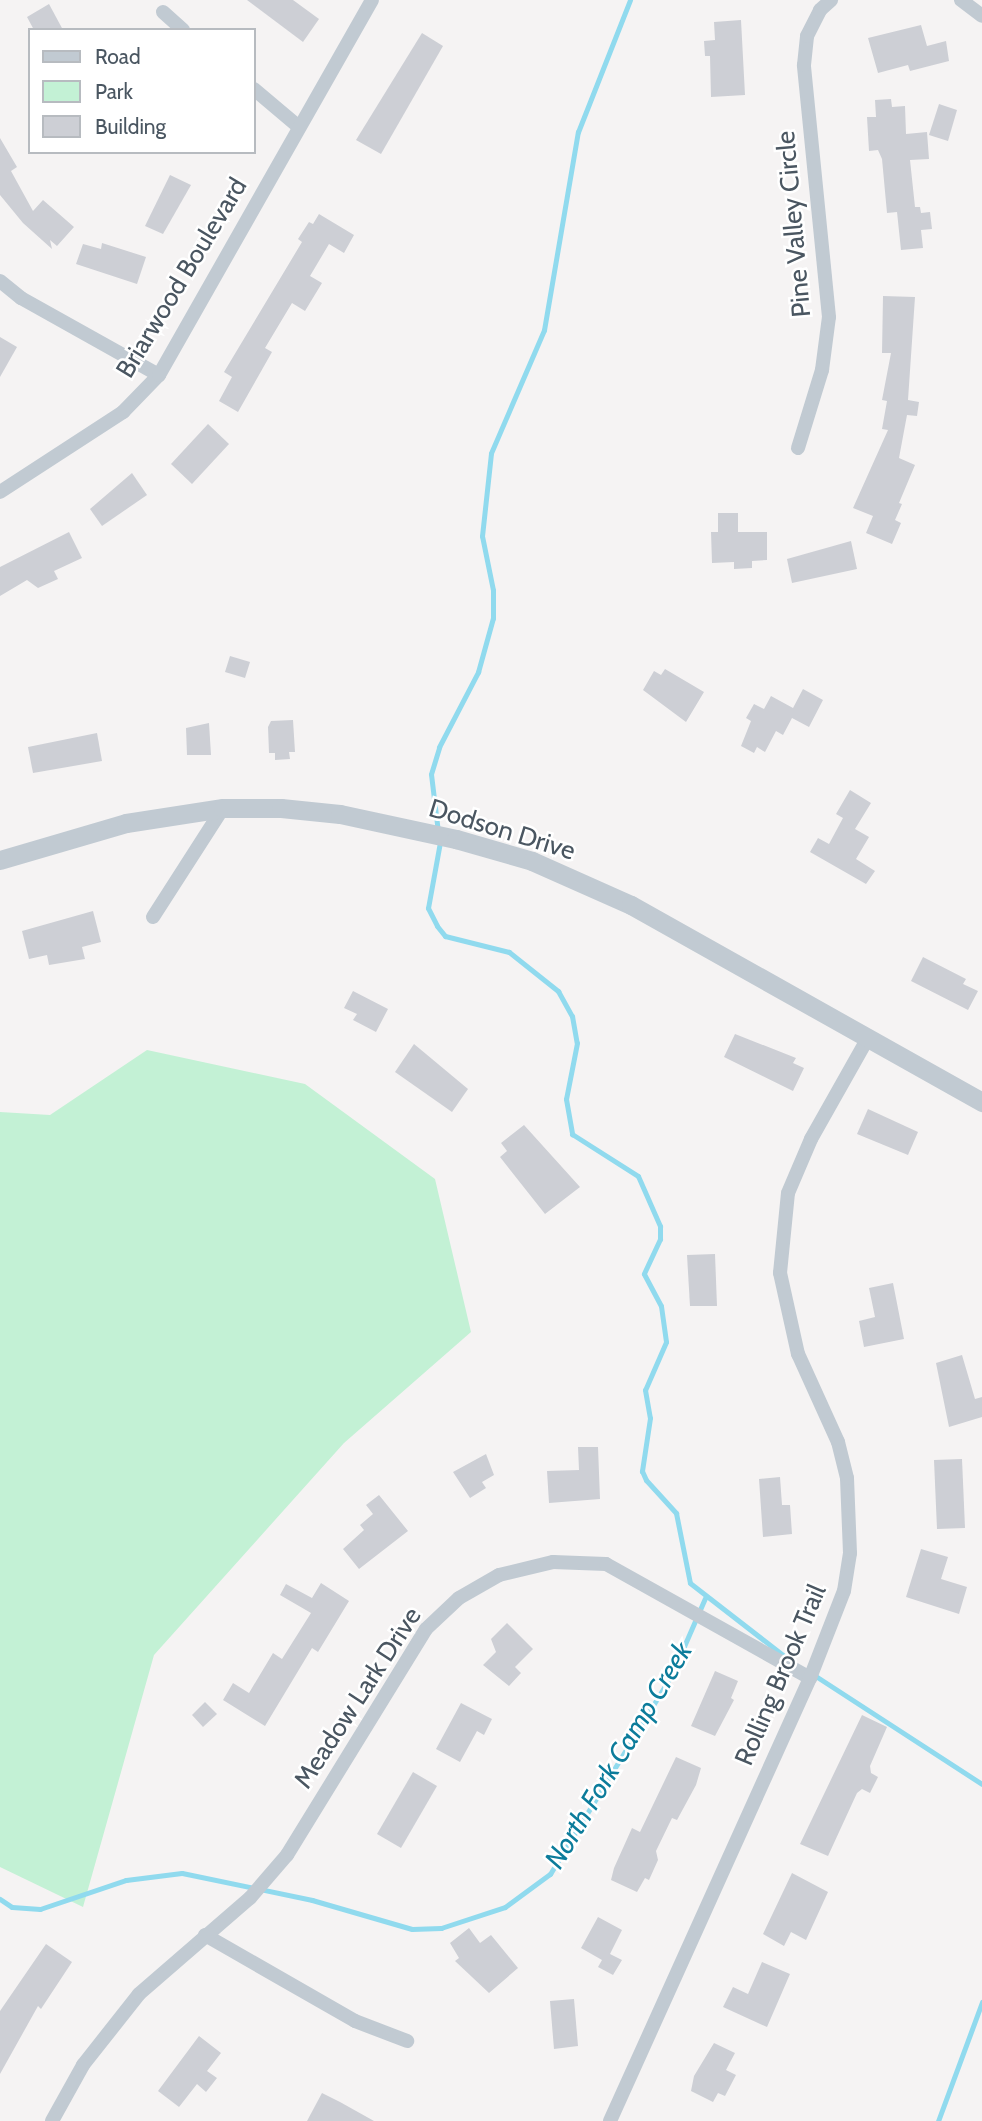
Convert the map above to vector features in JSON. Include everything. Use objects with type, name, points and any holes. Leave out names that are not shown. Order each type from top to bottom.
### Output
[{"type":"street","name":"Briarwood Boulevard","points":[[0,492],[123,412],[159,375],[372,0]]},
{"type":"street","name":"Pine Valley Circle","points":[[798,448],[822,370],[829,317],[804,65],[807,36],[820,10],[831,0]]},
{"type":"street","points":[[961,0],[982,16]]},
{"type":"street","points":[[163,12],[181,28]]},
{"type":"street","points":[[256,91],[299,127]]},
{"type":"street","points":[[0,281],[21,298],[159,375]]},
{"type":"street","name":"Dodson Drive","points":[[0,860],[126,823],[223,808],[282,807],[340,814],[456,839],[532,861],[631,905],[982,1102]]},
{"type":"street","points":[[153,917],[223,808]]},
{"type":"street","name":"Rolling Brook Trail","points":[[610,2121],[810,1678],[844,1591],[851,1511],[838,1442],[788,1322],[780,1273],[783,1221],[788,1193],[811,1139],[868,1038]]},
{"type":"street","name":"Meadow Lark Drive","points":[[52,2121],[83,2064],[139,1994],[250,1898],[287,1855],[426,1629],[459,1598],[499,1575],[553,1562],[606,1564],[810,1678]]},
{"type":"street","points":[[205,1935],[355,2021],[407,2041]]},
{"type":"green space","points":[[147,1050],[305,1084],[435,1179],[471,1332],[344,1443],[154,1655],[83,1907],[0,1867],[0,1112],[50,1115]]},
{"type":"building","points":[[247,0],[293,0],[319,19],[303,42]]},
{"type":"building","points":[[49,4],[62,28],[33,28],[27,17]]},
{"type":"building","points":[[741,20],[745,95],[711,97],[710,56],[705,56],[704,41],[715,40],[714,22]]},
{"type":"building","points":[[921,25],[927,46],[946,41],[949,61],[910,71],[908,65],[878,73],[868,38]]},
{"type":"building","points":[[422,33],[443,46],[381,154],[356,140]]},
{"type":"building","points":[[891,99],[892,107],[905,106],[906,134],[927,132],[929,159],[910,160],[915,207],[920,207],[921,213],[930,212],[932,229],[921,230],[923,248],[901,250],[897,212],[887,213],[882,159],[878,150],[869,151],[867,117],[876,117],[875,100]]},
{"type":"building","points":[[939,104],[957,110],[948,141],[929,135]]},
{"type":"building","points":[[0,138],[17,167],[11,171],[33,211],[43,200],[74,227],[57,246],[50,240],[52,249],[23,223],[0,195]]},
{"type":"building","points":[[170,175],[191,185],[163,234],[145,226]]},
{"type":"building","points":[[319,214],[354,235],[344,253],[329,244],[310,276],[322,283],[305,311],[292,303],[265,348],[272,352],[238,412],[219,401],[232,377],[224,372],[302,242],[298,239],[309,222],[313,224]]},
{"type":"building","points":[[102,243],[146,257],[137,284],[76,264],[83,244],[101,249]]},
{"type":"building","points":[[883,296],[915,297],[908,400],[919,402],[917,416],[907,415],[899,458],[915,465],[899,503],[902,504],[895,520],[901,523],[892,544],[866,533],[873,516],[853,508],[888,430],[882,429],[887,401],[882,400],[891,353],[882,353]]},
{"type":"building","points":[[0,337],[17,347],[0,377]]},
{"type":"building","points":[[208,424],[229,444],[192,484],[171,464]]},
{"type":"building","points":[[132,473],[147,495],[102,526],[90,509]]},
{"type":"building","points":[[718,513],[738,513],[738,532],[767,532],[767,560],[752,561],[752,568],[734,569],[734,562],[712,563],[711,532],[718,532]]},
{"type":"building","points":[[69,532],[82,558],[54,571],[58,579],[38,588],[27,580],[0,596],[0,567]]},
{"type":"building","points":[[851,541],[857,569],[792,583],[787,559]]},
{"type":"building","points":[[230,656],[250,662],[245,678],[225,672]]},
{"type":"building","points":[[665,669],[704,692],[686,722],[643,690],[654,671],[661,675]]},
{"type":"building","points":[[803,689],[823,700],[809,727],[792,718],[783,735],[776,731],[765,752],[757,747],[754,753],[741,746],[751,721],[746,718],[754,704],[764,709],[771,696],[793,708]]},
{"type":"building","points":[[293,720],[295,752],[289,752],[290,759],[275,760],[275,753],[269,753],[268,727],[271,721]]},
{"type":"building","points":[[209,723],[211,755],[187,755],[186,728]]},
{"type":"building","points":[[97,733],[102,761],[33,773],[28,747]]},
{"type":"building","points":[[850,790],[871,803],[855,829],[869,837],[856,859],[875,871],[866,884],[810,852],[818,838],[829,844],[843,818],[836,814]]},
{"type":"building","points":[[93,911],[101,942],[82,947],[85,959],[49,965],[47,955],[29,959],[22,931]]},
{"type":"building","points":[[923,957],[966,979],[963,984],[978,991],[968,1010],[911,981]]},
{"type":"building","points":[[353,991],[388,1009],[376,1032],[353,1020],[357,1014],[344,1008]]},
{"type":"building","points":[[735,1034],[796,1058],[793,1063],[804,1068],[793,1091],[724,1057]]},
{"type":"building","points":[[414,1044],[468,1089],[452,1112],[395,1072]]},
{"type":"building","points":[[868,1109],[918,1132],[908,1155],[857,1134]]},
{"type":"building","points":[[524,1125],[580,1187],[545,1214],[500,1157],[507,1151],[501,1143]]},
{"type":"building","points":[[715,1254],[717,1306],[690,1306],[687,1255]]},
{"type":"building","points":[[893,1283],[904,1339],[864,1347],[859,1321],[875,1317],[869,1288]]},
{"type":"building","points":[[962,1355],[975,1399],[982,1397],[982,1417],[949,1427],[936,1363]]},
{"type":"building","points":[[578,1447],[598,1447],[600,1499],[549,1503],[547,1471],[579,1470]]},
{"type":"building","points":[[486,1454],[494,1475],[482,1482],[486,1488],[470,1498],[453,1472]]},
{"type":"building","points":[[962,1459],[965,1528],[937,1529],[934,1460]]},
{"type":"building","points":[[780,1477],[782,1505],[790,1505],[792,1534],[763,1537],[759,1479]]},
{"type":"building","points":[[379,1495],[408,1531],[359,1569],[343,1549],[364,1530],[360,1525],[373,1514],[366,1505]]},
{"type":"building","points":[[921,1549],[948,1557],[941,1579],[967,1587],[959,1614],[906,1597]]},
{"type":"building","points":[[321,1583],[349,1601],[318,1652],[312,1648],[265,1726],[223,1700],[233,1683],[249,1693],[273,1653],[282,1659],[311,1613],[280,1595],[286,1584],[312,1598]]},
{"type":"building","points":[[507,1623],[533,1649],[515,1667],[521,1673],[509,1686],[483,1665],[496,1652],[491,1639]]},
{"type":"building","points":[[715,1671],[738,1681],[731,1698],[734,1700],[715,1736],[691,1726]]},
{"type":"building","points":[[205,1702],[217,1714],[203,1727],[192,1715]]},
{"type":"building","points":[[461,1703],[492,1719],[484,1735],[477,1731],[460,1762],[436,1749]]},
{"type":"building","points":[[862,1715],[887,1727],[870,1766],[871,1773],[878,1777],[870,1793],[862,1789],[857,1793],[828,1856],[800,1844]]},
{"type":"building","points":[[676,1757],[701,1768],[696,1785],[677,1820],[672,1818],[656,1851],[658,1860],[649,1880],[645,1878],[637,1892],[611,1880],[614,1868],[632,1828],[640,1832]]},
{"type":"building","points":[[413,1772],[437,1786],[401,1848],[377,1834]]},
{"type":"building","points":[[792,1873],[828,1892],[806,1940],[791,1932],[784,1946],[763,1934]]},
{"type":"building","points":[[598,1917],[622,1930],[610,1954],[622,1960],[613,1975],[598,1967],[602,1960],[581,1948]]},
{"type":"building","points":[[469,1928],[480,1943],[491,1935],[518,1968],[489,1993],[455,1961],[459,1958],[450,1943]]},
{"type":"building","points":[[46,1944],[72,1962],[41,2009],[38,2006],[0,2074],[0,2011]]},
{"type":"building","points":[[762,1962],[790,1974],[767,2027],[723,2007],[733,1987],[748,1994]]},
{"type":"building","points":[[574,1999],[578,2046],[554,2049],[550,2001]]},
{"type":"building","points":[[199,2036],[221,2053],[207,2071],[217,2078],[206,2092],[197,2084],[179,2107],[158,2091]]},
{"type":"building","points":[[714,2043],[735,2053],[726,2070],[736,2075],[725,2096],[718,2093],[713,2102],[691,2091],[694,2076]]},
{"type":"building","points":[[322,2093],[340,2102],[374,2121],[307,2121]]},
{"type":"waterway","name":"North Fork Camp Creek","points":[[438,832],[431,774],[439,747],[478,672],[493,618],[493,590],[482,536],[491,453],[544,330],[578,132],[630,0]]},
{"type":"waterway","name":"North Fork Camp Creek","points":[[440,842],[428,908],[437,926],[445,936],[509,952],[558,991],[572,1016],[577,1043],[566,1099],[572,1134],[638,1176],[660,1226],[660,1239],[644,1274],[661,1306],[666,1342],[645,1390],[650,1418],[642,1471],[646,1480],[676,1513],[690,1583],[788,1659]]},
{"type":"waterway","name":"North Fork Camp Creek","points":[[0,1899],[12,1907],[40,1909],[126,1880],[182,1873],[312,1900],[412,1929],[441,1928],[505,1907],[550,1874],[671,1676],[705,1598]]},
{"type":"waterway","points":[[814,1675],[982,1784]]},
{"type":"waterway","points":[[938,2121],[982,2002]]}]
